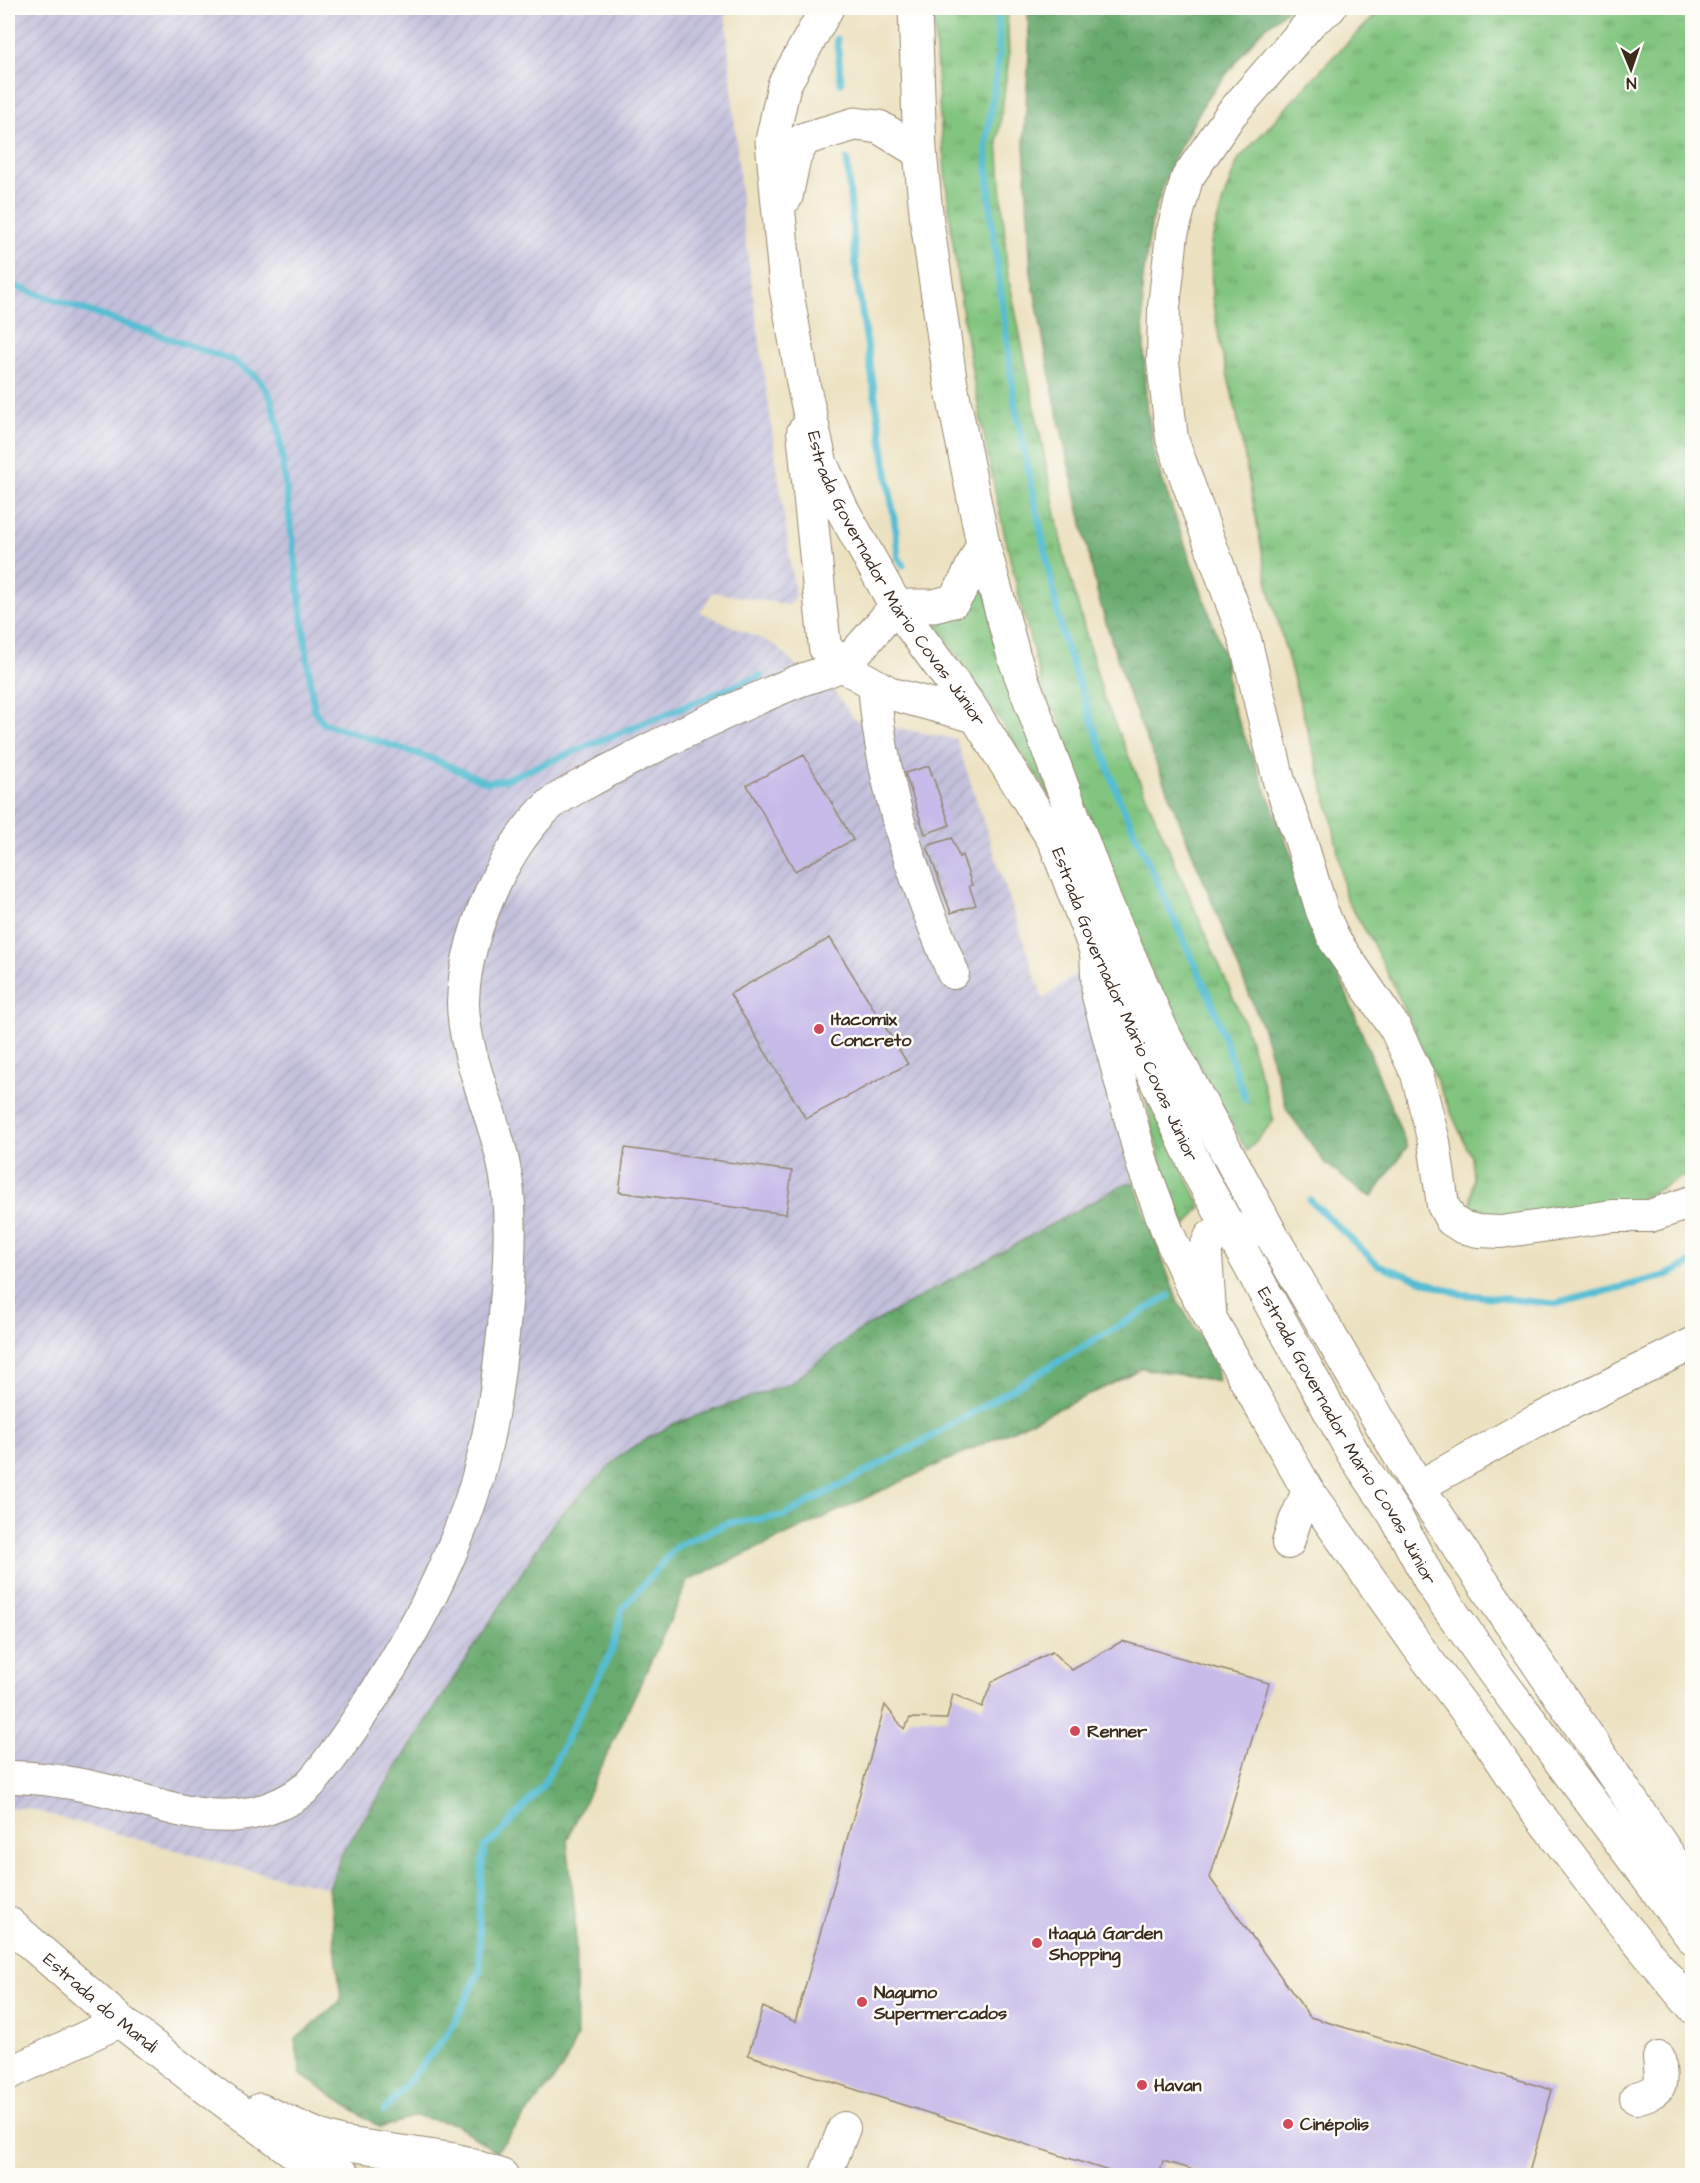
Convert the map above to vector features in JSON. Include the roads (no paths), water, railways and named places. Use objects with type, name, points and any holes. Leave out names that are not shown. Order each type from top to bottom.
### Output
[{"type":"main road","name":"Estrada Governador Mário Covas Júnior","points":[[827,8],[784,85],[772,141],[786,288],[804,388],[821,464],[842,509],[896,606],[977,717],[1055,842],[1095,948],[1200,1175],[1353,1454],[1395,1515],[1432,1584],[1493,1671],[1692,1937]]},
{"type":"main road","name":"Estrada Governador Mário Covas Júnior","points":[[915,8],[920,153],[937,299],[962,445],[983,544],[1014,657],[1104,899],[1163,1033],[1289,1264],[1418,1487],[1692,1890]]},
{"type":"main road","points":[[781,222],[795,158],[804,139],[855,124],[879,127],[920,153]]},
{"type":"main road","points":[[896,606],[934,606],[953,601],[963,586],[983,544]]},
{"type":"main road","points":[[1210,1317],[1205,1250],[1210,1237],[1230,1229],[1252,1232],[1289,1264]]},
{"type":"main road","name":"Estrada do Mandi","points":[[8,1923],[120,2021],[322,2174]]},
{"type":"main road","name":"Estrada do Mandi","points":[[196,2080],[319,2136],[453,2168],[502,2175]]},
{"type":"street","points":[[1330,8],[1312,21],[1231,114],[1187,178],[1172,234],[1164,307],[1163,362],[1172,439],[1245,639],[1279,781],[1300,838],[1322,911],[1335,941],[1395,1028],[1417,1074],[1434,1142],[1443,1205],[1451,1220],[1462,1227],[1478,1231],[1501,1232],[1612,1216],[1650,1216],[1692,1202]]},
{"type":"street","points":[[792,321],[825,648],[844,664],[892,694],[977,717]]},
{"type":"street","points":[[8,1777],[23,1777],[105,1790],[201,1816],[218,1817],[259,1812],[280,1804],[307,1786],[329,1758],[369,1702],[412,1634],[439,1580],[451,1553],[483,1460],[498,1383],[511,1235],[508,1190],[500,1144],[475,1069],[467,1036],[463,1003],[474,936],[500,872],[532,824],[552,803],[633,758],[783,687],[844,664],[896,606]]},
{"type":"street","points":[[874,684],[877,728],[893,801],[928,912],[953,973]]},
{"type":"street","points":[[1095,948],[1098,996],[1143,1166],[1190,1283],[1308,1491],[1426,1658],[1486,1737],[1533,1807],[1614,1912],[1692,2007]]},
{"type":"street","points":[[1418,1487],[1536,1421],[1692,1344]]},
{"type":"street","points":[[1288,1544],[1308,1491]]},
{"type":"street","points":[[8,2074],[120,2021]]},
{"type":"street","points":[[1636,2098],[1654,2093],[1658,2089],[1659,2058]]},
{"type":"street","points":[[826,2174],[844,2128]]},
{"type":"waterway","points":[[998,8],[999,54],[986,144],[991,215],[1015,405],[1063,638],[1119,798],[1212,1002],[1245,1099]]},
{"type":"waterway","points":[[837,39],[841,83]]},
{"type":"waterway","points":[[847,160],[857,280],[896,531],[898,557],[903,565]]},
{"type":"waterway","points":[[8,284],[232,360],[257,377],[270,396],[278,425],[314,710],[323,723],[430,758],[486,782],[504,780],[760,676]]},
{"type":"waterway","points":[[1310,1200],[1378,1265],[1460,1294],[1555,1304],[1665,1276],[1692,1263]]},
{"type":"waterway","points":[[384,2111],[450,2031],[480,1971],[479,1904],[484,1847],[498,1836],[543,1785],[612,1650],[622,1609],[677,1546],[728,1523],[783,1516],[929,1438],[1169,1296]]},
{"type":"place","name":"Itacomix Concreto","points":[[819,1029]]},
{"type":"place","name":"Renner","points":[[1075,1731]]},
{"type":"place","name":"Itaquá Garden Shopping","points":[[1037,1943]]},
{"type":"place","name":"Nagumo Supermercados","points":[[862,2002]]},
{"type":"place","name":"Havan","points":[[1142,2085]]},
{"type":"place","name":"Cinépolis","points":[[1288,2124]]}]
